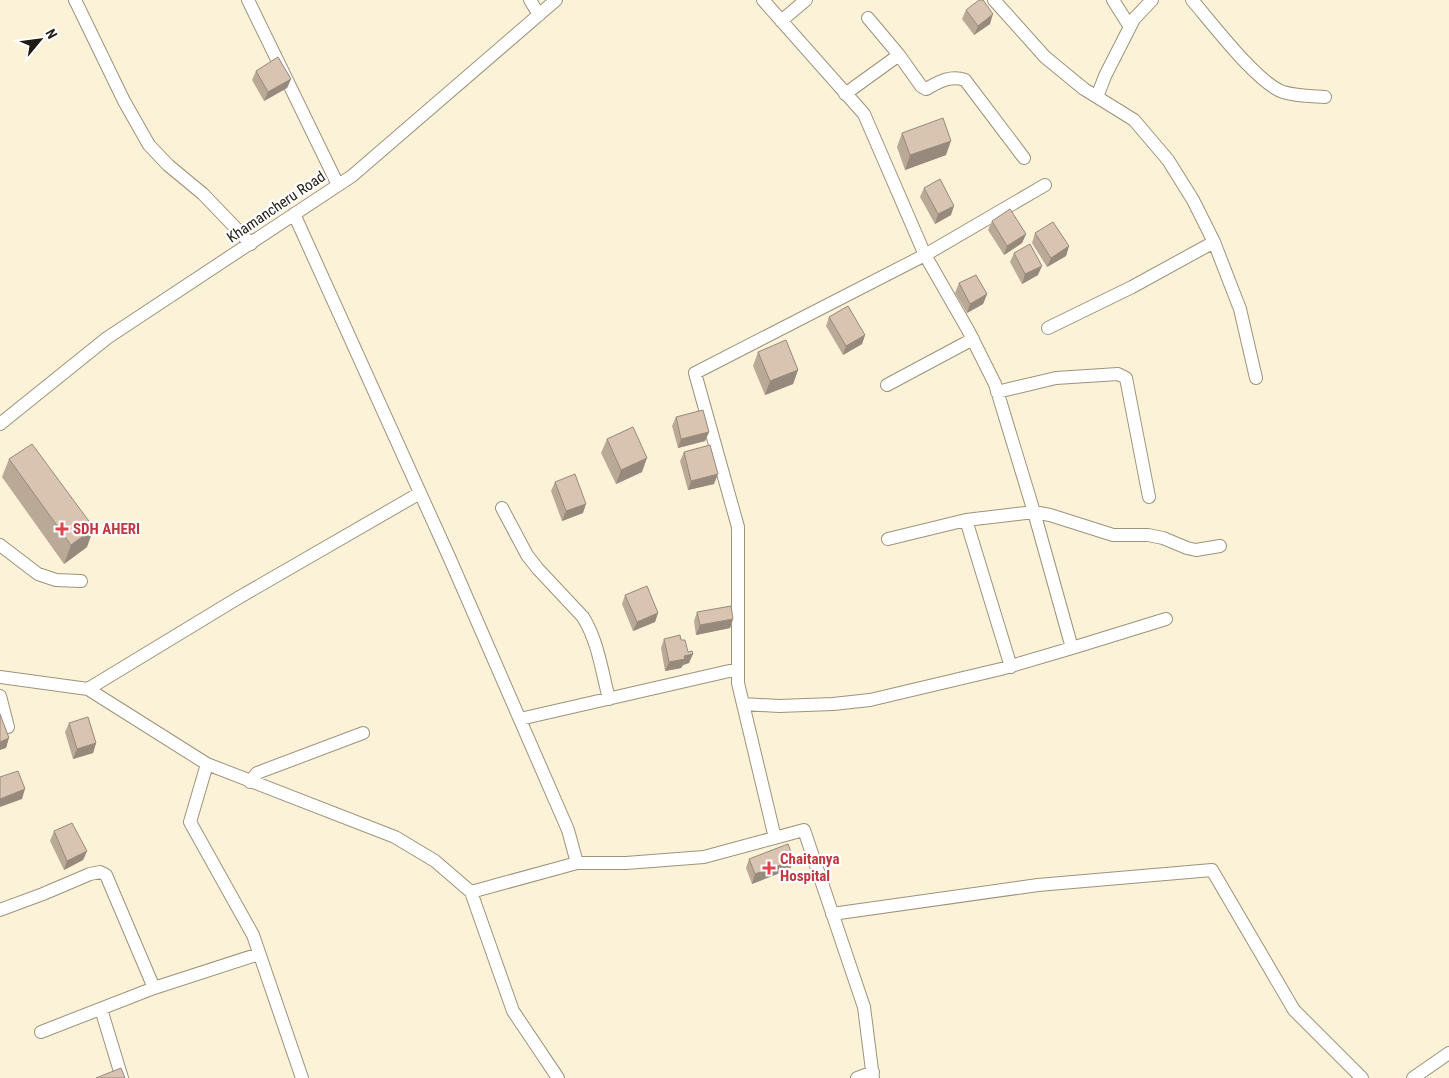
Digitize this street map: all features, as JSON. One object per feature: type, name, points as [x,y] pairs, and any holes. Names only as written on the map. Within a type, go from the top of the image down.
[{"type":"street","points":[[75,0],[124,101],[149,145],[168,165],[203,194],[251,244]]},
{"type":"street","points":[[248,0],[338,185]]},
{"type":"street","points":[[530,0],[539,15]]},
{"type":"street","name":"Khamancheru Road","points":[[0,424],[107,338],[352,176],[556,0]]},
{"type":"street","points":[[763,0],[864,114],[925,255],[973,339],[997,392],[1034,512],[1072,648]]},
{"type":"street","points":[[781,21],[806,0]]},
{"type":"street","points":[[994,0],[1045,57],[1097,97],[1134,120],[1168,160],[1193,200],[1214,242],[1240,308],[1256,378]]},
{"type":"street","points":[[1113,0],[1130,27]]},
{"type":"street","points":[[1097,97],[1105,76],[1134,19],[1152,0]]},
{"type":"street","points":[[1192,0],[1268,84],[1282,91],[1325,97]]},
{"type":"street","points":[[868,18],[899,55],[921,86],[926,89],[948,78],[958,77],[966,80],[1024,158]]},
{"type":"street","points":[[846,94],[899,55]]},
{"type":"street","points":[[775,838],[738,682],[738,527],[695,373],[925,255],[1045,184]]},
{"type":"street","points":[[294,214],[420,493],[568,830],[577,863]]},
{"type":"street","points":[[1048,328],[1132,287],[1214,242]]},
{"type":"street","points":[[887,385],[973,339]]},
{"type":"street","points":[[997,392],[1056,378],[1118,374],[1126,378],[1149,497]]},
{"type":"street","points":[[88,688],[238,598],[420,493]]},
{"type":"street","points":[[502,508],[538,569],[583,617],[587,624],[592,634],[609,699]]},
{"type":"street","points":[[888,539],[966,520],[1034,512],[1057,517],[1089,529],[1113,535],[1148,535],[1163,538],[1196,550],[1220,546]]},
{"type":"street","points":[[966,520],[1011,666]]},
{"type":"street","points":[[0,545],[38,574],[56,580],[81,581]]},
{"type":"street","points":[[743,704],[779,706],[833,704],[870,700],[1011,666],[1166,619]]},
{"type":"street","points":[[520,720],[738,669]]},
{"type":"street","points":[[8,728],[0,694],[0,677],[88,688],[207,764],[395,837],[435,861],[471,892],[513,1011],[558,1078]]},
{"type":"street","points":[[250,782],[257,773],[363,734]]},
{"type":"street","points":[[207,764],[190,822],[253,935],[302,1078]]},
{"type":"street","points":[[471,892],[577,863],[704,857],[804,830],[864,1007],[873,1075],[857,1078]]},
{"type":"street","points":[[832,914],[1038,885],[1212,870],[1294,1010],[1362,1078]]},
{"type":"street","points":[[0,910],[90,874],[100,872],[106,875],[154,988]]},
{"type":"street","points":[[41,1032],[154,988],[259,954]]},
{"type":"street","points":[[101,1009],[122,1078]]},
{"type":"street","points":[[1413,1078],[1449,1053]]},
{"type":"building","points":[[979,0],[983,0],[993,14],[978,26],[966,10]]},
{"type":"building","points":[[278,57],[291,79],[268,92],[256,71]]},
{"type":"building","points":[[943,118],[951,141],[910,155],[902,133]]},
{"type":"building","points":[[940,179],[954,206],[938,214],[924,188]]},
{"type":"building","points":[[1010,209],[1026,234],[1007,246],[992,221]]},
{"type":"building","points":[[1053,222],[1069,246],[1051,258],[1035,233]]},
{"type":"building","points":[[1030,244],[1042,266],[1025,274],[1014,253]]},
{"type":"building","points":[[976,275],[987,294],[970,304],[959,283]]},
{"type":"building","points":[[848,306],[865,335],[846,346],[829,317]]},
{"type":"building","points":[[786,340],[798,370],[770,381],[758,352]]},
{"type":"building","points":[[703,410],[709,432],[681,439],[676,417]]},
{"type":"building","points":[[633,427],[647,458],[621,470],[607,439]]},
{"type":"building","points":[[32,444],[94,528],[71,545],[9,459]]},
{"type":"building","points":[[710,445],[718,474],[691,481],[684,452]]},
{"type":"building","points":[[575,474],[586,504],[566,511],[555,482]]},
{"type":"building","points":[[647,586],[658,613],[637,622],[625,595]]},
{"type":"building","points":[[731,606],[733,619],[700,625],[697,612]]},
{"type":"building","points":[[680,635],[681,640],[685,640],[688,652],[692,651],[693,654],[684,656],[685,659],[669,662],[664,639]]},
{"type":"building","points":[[0,714],[9,738],[0,742]]},
{"type":"building","points":[[88,717],[96,743],[77,749],[69,723]]},
{"type":"building","points":[[18,771],[25,789],[0,799],[0,777]]},
{"type":"building","points":[[72,823],[87,851],[67,861],[54,831]]},
{"type":"building","points":[[788,844],[794,860],[755,874],[749,859]]},
{"type":"building","points":[[121,1068],[125,1078],[96,1078]]},
{"type":"place","name":"SDH AHERI","points":[[62,529]]},
{"type":"place","name":"Chaitanya Hospital","points":[[769,868]]}]
